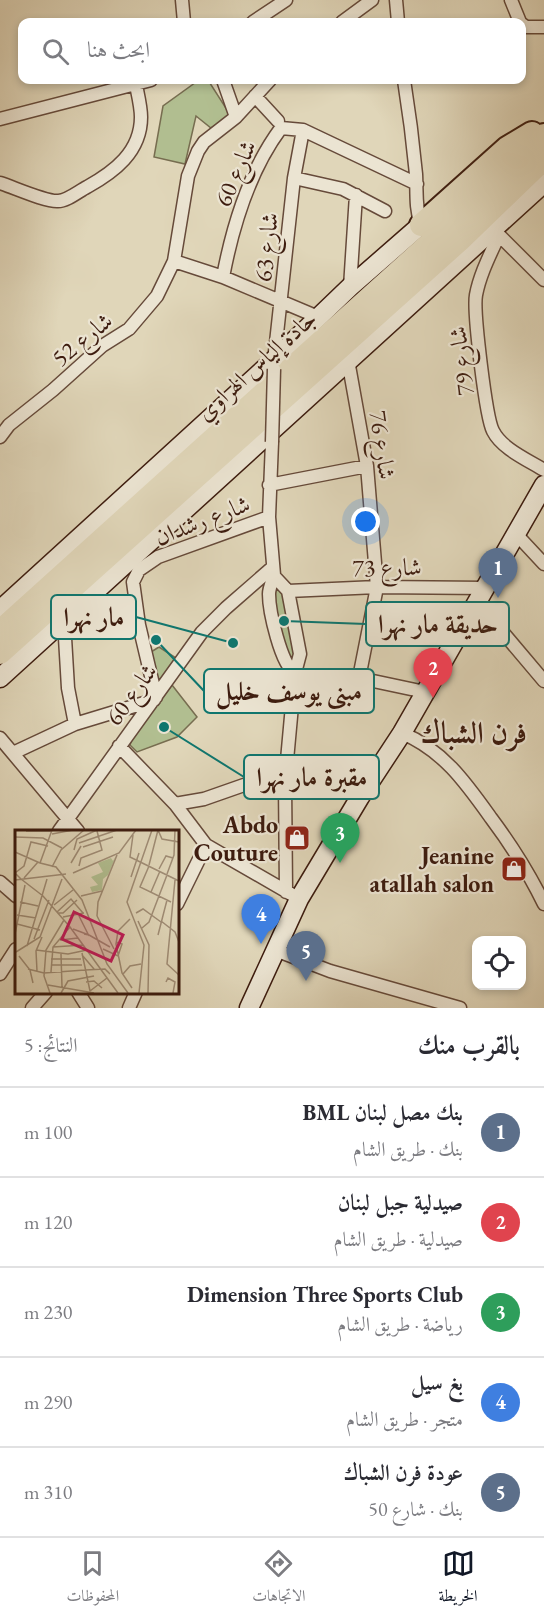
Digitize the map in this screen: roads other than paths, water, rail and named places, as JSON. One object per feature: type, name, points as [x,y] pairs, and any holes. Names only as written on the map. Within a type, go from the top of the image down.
[{"type":"highway","points":[[421,225],[507,148],[544,127]]},
{"type":"highway","name":"جادة إلياس الهراوي","points":[[0,631],[449,226],[544,135]]},
{"type":"highway","name":"جادة إلياس الهراوي","points":[[0,653],[460,240],[544,159]]},
{"type":"street","points":[[182,0],[184,18]]},
{"type":"street","points":[[260,18],[286,0]]},
{"type":"street","points":[[347,18],[372,0]]},
{"type":"street","points":[[396,0],[398,18]]},
{"type":"street","points":[[511,0],[519,18]]},
{"type":"street","points":[[526,27],[544,27]]},
{"type":"street","points":[[0,119],[139,84]]},
{"type":"street","points":[[224,84],[236,117]]},
{"type":"street","name":"شارع 52","points":[[0,437],[15,419],[53,390],[102,346],[129,329],[157,296],[174,261],[192,163],[204,142],[236,117],[266,84]]},
{"type":"street","points":[[404,84],[417,184],[416,210],[421,225]]},
{"type":"street","points":[[0,183],[49,200],[60,201],[122,164],[133,148],[138,135],[141,118],[136,85]]},
{"type":"street","points":[[255,96],[278,121]]},
{"type":"street","name":"شارع 60","points":[[223,277],[232,232],[269,144],[281,128],[303,130]]},
{"type":"street","points":[[303,130],[417,184]]},
{"type":"street","name":"شارع 63","points":[[295,676],[289,670],[278,643],[269,595],[274,571],[269,516],[269,484],[274,364],[294,178],[303,130]]},
{"type":"street","points":[[294,178],[343,189],[385,211]]},
{"type":"street","points":[[0,678],[348,360],[495,232],[544,183]]},
{"type":"street","points":[[350,287],[356,195]]},
{"type":"street","name":"جادة إلياس الهراوي","points":[[0,609],[274,364],[318,317],[421,225]]},
{"type":"street","points":[[495,232],[544,280]]},
{"type":"street","name":"شارع 79","points":[[495,232],[476,298],[478,337],[489,415],[493,431],[507,446],[544,470]]},
{"type":"street","points":[[174,261],[223,277],[318,317]]},
{"type":"street","name":"شارع 76","points":[[348,360],[367,466],[377,587],[359,678]]},
{"type":"street","points":[[269,484],[367,466]]},
{"type":"street","points":[[249,1008],[275,950],[293,896],[402,733],[517,535],[539,508],[544,484]]},
{"type":"street","name":"شارع رشدان","points":[[155,698],[139,625],[133,582],[135,575],[158,557],[269,516]]},
{"type":"street","points":[[517,535],[544,564]]},
{"type":"street","points":[[274,571],[288,591],[300,654],[295,676],[285,782],[293,896]]},
{"type":"street","name":"شارع 60","points":[[60,830],[202,632],[240,595],[274,571]]},
{"type":"street","name":"شارع 73","points":[[288,591],[377,587],[482,595]]},
{"type":"street","points":[[482,595],[544,681]]},
{"type":"street","points":[[64,621],[68,688],[75,724]]},
{"type":"street","points":[[295,676],[359,678],[425,692]]},
{"type":"street","points":[[13,753],[75,724],[155,698]]},
{"type":"street","points":[[402,733],[415,739],[461,776],[519,856],[544,904]]},
{"type":"street","points":[[0,738],[77,830]]},
{"type":"street","points":[[119,746],[175,804],[206,845],[293,896]]},
{"type":"street","points":[[175,804],[204,799],[244,785],[285,782]]},
{"type":"street","points":[[178,902],[206,845]]},
{"type":"street","points":[[0,882],[15,895]]},
{"type":"street","points":[[275,950],[330,971],[454,1007]]},
{"type":"street","points":[[0,974],[15,951]]},
{"type":"street","points":[[32,1008],[45,993]]},
{"type":"street","points":[[79,993],[88,1008]]},
{"type":"street","points":[[129,1008],[136,993]]},
{"type":"place","name":"بنك مصل لبنان BML","points":[[498,598]]},
{"type":"place","name":"حديقة مار نهرا","points":[[284,621]]},
{"type":"place","name":"مبنى يوسف خليل","points":[[156,640]]},
{"type":"place","name":"مار نهرا","points":[[233,643]]},
{"type":"place","name":"صيدلية جبل لبنان","points":[[433,698]]},
{"type":"place","name":"مقبرة مار نهرا","points":[[164,727]]},
{"type":"place","name":"Abdo Couture","points":[[297,838]]},
{"type":"place","name":"Dimension Three Sports Club","points":[[340,863]]},
{"type":"place","name":"Jeanine atallah salon","points":[[514,869]]},
{"type":"place","name":"بغ سيل","points":[[261,944]]},
{"type":"place","name":"عودة فرن الشباك","points":[[306,981]]},
{"type":"district","name":"فرن الشباك","points":[[474,732]]}]
